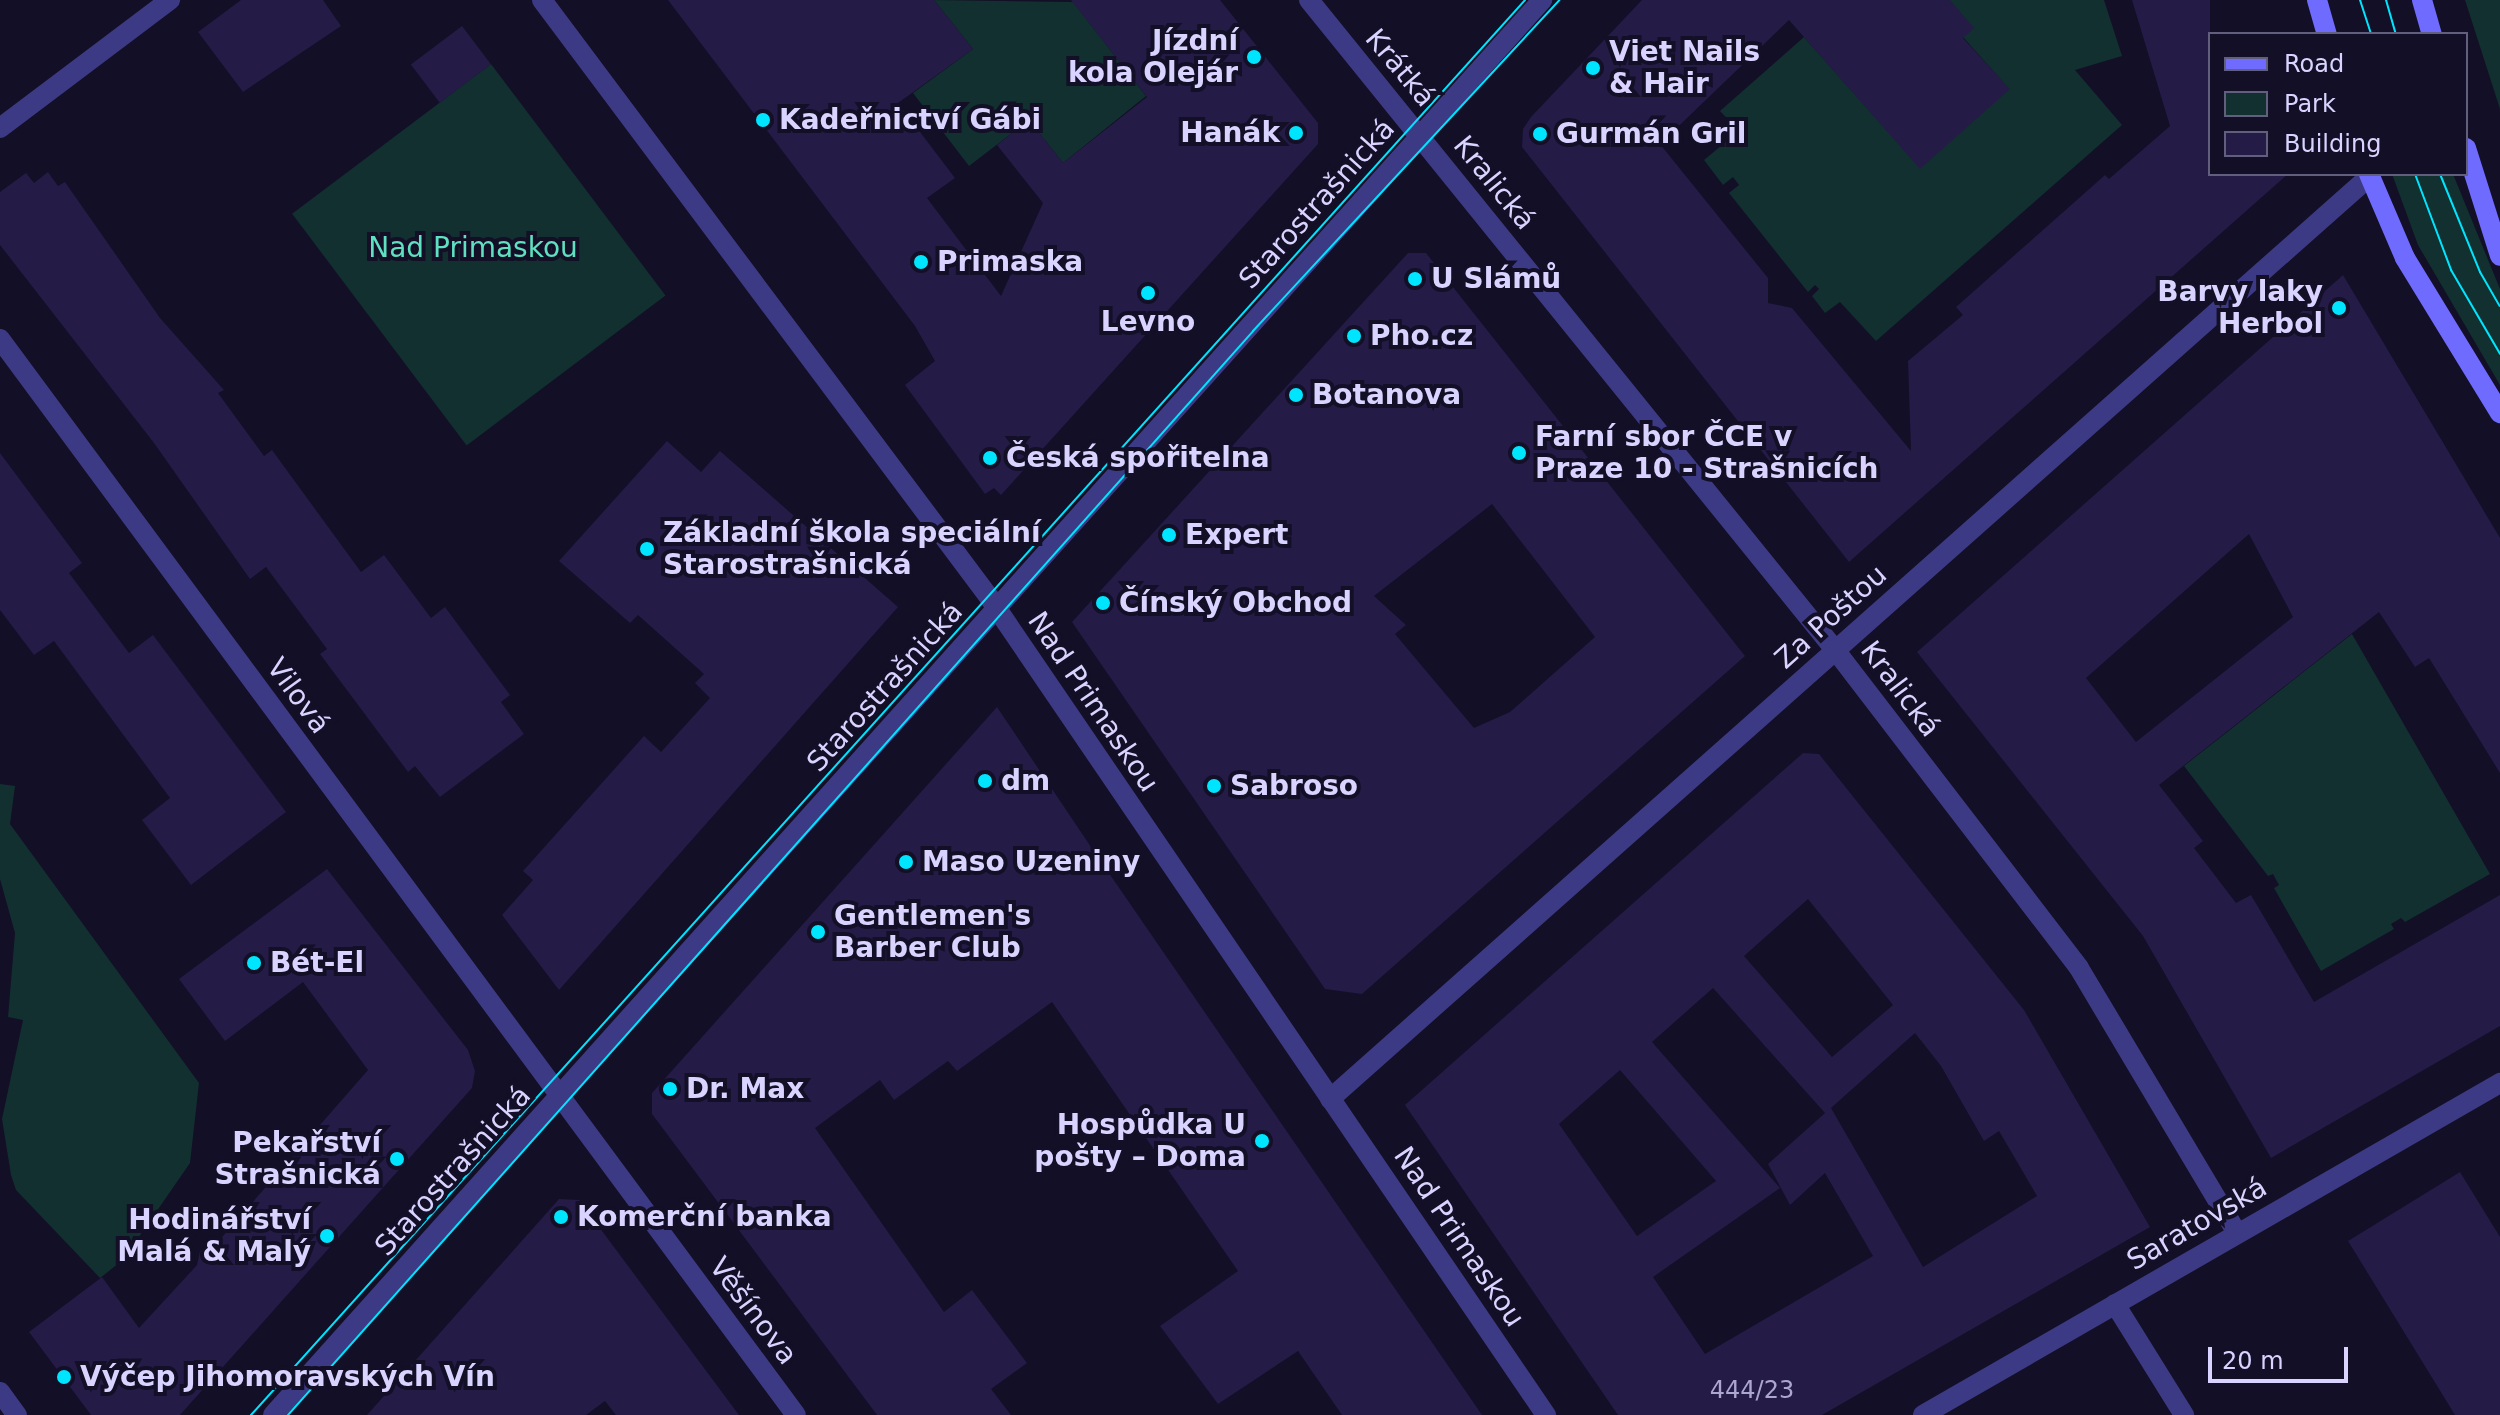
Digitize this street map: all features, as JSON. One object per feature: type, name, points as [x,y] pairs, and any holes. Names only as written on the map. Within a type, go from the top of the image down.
[{"type":"main road","points":[[2317,0],[2326,32]]},
{"type":"main road","points":[[2422,2],[2431,32]]},
{"type":"main road","points":[[2468,154],[2500,256]]},
{"type":"main road","points":[[2370,176],[2405,258],[2500,413]]},
{"type":"street","points":[[0,128],[170,0]]},
{"type":"street","name":"Nad Primaskou","points":[[542,0],[995,605],[1546,1415]]},
{"type":"street","name":"Krátká","points":[[1309,0],[1418,133]]},
{"type":"street","name":"Starostrašnická","points":[[273,1415],[554,1091],[1418,133],[1542,0]]},
{"type":"street","name":"Kralická","points":[[1418,133],[1836,651],[2079,968],[2237,1233]]},
{"type":"street","name":"Za Poštou","points":[[1330,1099],[2369,176]]},
{"type":"street","name":"Vilová","points":[[0,339],[554,1091]]},
{"type":"street","name":"Saratovská","points":[[1923,1415],[2500,1083]]},
{"type":"street","name":"Věšínova","points":[[554,1091],[796,1415]]},
{"type":"street","points":[[2115,1304],[2184,1415]]},
{"type":"street","points":[[0,1392],[17,1415]]},
{"type":"green space","points":[[934,0],[1073,2],[1146,96],[1063,163],[1029,120],[969,166],[913,93],[973,49]]},
{"type":"green space","points":[[1930,0],[2104,0],[2122,56],[2075,70],[2122,125],[1876,341],[1840,302],[1825,313],[1812,296],[1819,289],[1815,285],[1808,292],[1729,193],[1739,185],[1733,177],[1723,185],[1704,160],[1739,131],[1720,111],[1804,37],[1914,161],[2003,82]]},
{"type":"green space","points":[[2465,0],[2500,0],[2500,109]]},
{"type":"green space","name":"Nad Primaskou","points":[[491,64],[666,296],[467,445],[292,214]]},
{"type":"green space","points":[[2393,176],[2454,176],[2500,289],[2500,385],[2418,245]]},
{"type":"green space","points":[[2352,634],[2490,874],[2405,922],[2401,918],[2391,924],[2394,929],[2321,971],[2274,888],[2279,885],[2273,874],[2268,876],[2184,766]]},
{"type":"green space","points":[[0,784],[15,786],[10,824],[199,1083],[190,1163],[123,1260],[100,1278],[16,1190],[11,1175],[2,1119],[23,1020],[8,1017],[15,933],[0,879]]},
{"type":"building","points":[[241,0],[323,0],[341,26],[243,92],[198,32]]},
{"type":"building","points":[[668,0],[934,0],[973,49],[898,103],[955,178],[927,198],[1001,296],[1043,203],[997,145],[1029,120],[1063,163],[1147,97],[1071,0],[1220,0],[1318,123],[1318,144],[1001,495],[994,488],[985,494],[905,385],[935,361],[915,326]]},
{"type":"building","points":[[1642,0],[1950,0],[1974,28],[1963,38],[2010,89],[1920,169],[1789,20],[1660,144],[1768,278],[1768,303],[1792,308],[1911,451],[1908,361],[1963,315],[1956,307],[2105,175],[2109,179],[2170,126],[2132,0],[2210,0],[2208,176],[2286,176],[1849,562],[1522,147],[1523,129]]},
{"type":"building","points":[[462,26],[491,64],[440,103],[411,65]]},
{"type":"building","points":[[48,172],[58,186],[65,182],[160,318],[224,390],[218,393],[264,456],[272,450],[361,572],[384,555],[431,618],[445,607],[510,695],[501,702],[524,734],[440,797],[415,766],[408,772],[320,654],[327,649],[266,567],[250,579],[154,443],[0,245],[0,192],[26,173],[34,183]]},
{"type":"building","points":[[1408,253],[1426,253],[1745,656],[1362,994],[1325,989],[1072,622]],"holes":[[[1492,504],[1595,637],[1510,712],[1474,728],[1395,634],[1406,625],[1374,596]]]},
{"type":"building","points":[[2343,275],[2500,538],[2500,773],[2429,658],[2415,667],[2379,612],[2159,785],[2203,841],[2194,848],[2236,903],[2251,895],[2314,1002],[2500,895],[2500,1026],[2271,1158],[2143,936],[1917,652]],"holes":[[[2249,534],[2293,617],[2136,742],[2086,678]]]},
{"type":"building","points":[[667,441],[701,472],[720,451],[898,607],[559,990],[502,915],[533,880],[523,871],[644,736],[661,752],[710,698],[695,683],[704,674],[638,615],[630,623],[559,561]]},
{"type":"building","points":[[0,453],[82,563],[69,573],[129,653],[153,635],[286,812],[191,885],[142,820],[170,798],[54,641],[34,655],[0,610]]},
{"type":"building","points":[[997,707],[1482,1415],[1342,1415],[1298,1351],[1218,1404],[1160,1326],[1238,1271],[1052,1002],[957,1071],[948,1061],[894,1100],[880,1080],[815,1128],[944,1312],[972,1290],[1027,1363],[991,1389],[1011,1415],[877,1415],[652,1114],[652,1093]]},
{"type":"building","points":[[1803,753],[1819,754],[2024,1010],[2150,1227],[1822,1415],[1618,1415],[1405,1105]],"holes":[[[1808,899],[1893,1005],[1832,1057],[1744,956]],[[1713,988],[1825,1113],[1768,1164],[1790,1205],[1825,1173],[1873,1256],[1705,1354],[1653,1277],[1780,1188],[1652,1042]],[[1915,1033],[1941,1066],[1984,1141],[1999,1131],[2037,1196],[1923,1267],[1831,1108]],[[1620,1070],[1716,1181],[1637,1236],[1559,1124]]]},
{"type":"building","points":[[327,869],[468,1050],[475,1071],[472,1088],[180,1415],[91,1415],[29,1332],[102,1277],[139,1328],[197,1265],[200,1251],[217,1243],[368,1070],[303,982],[225,1041],[179,979]]},
{"type":"building","points":[[2460,1172],[2500,1237],[2500,1415],[2455,1415],[2348,1241]]},
{"type":"building","points":[[559,1199],[579,1200],[739,1415],[616,1415],[605,1401],[586,1415],[367,1415]]},
{"type":"tram line","points":[[251,1415],[1525,0]]},
{"type":"tram line","points":[[288,1415],[1253,331],[1559,0]]},
{"type":"tram line","points":[[2360,0],[2370,32]]},
{"type":"tram line","points":[[2386,0],[2395,32]]},
{"type":"tram line","points":[[2416,176],[2451,270],[2500,354]]},
{"type":"tram line","points":[[2441,176],[2480,272],[2500,306]]},
{"type":"place","name":"Jízdní kola Olejár","points":[[1254,57]]},
{"type":"place","name":"Viet Nails & Hair","points":[[1593,68]]},
{"type":"place","name":"Kadeřnictví Gábi","points":[[763,120]]},
{"type":"place","name":"Hanák","points":[[1296,133]]},
{"type":"place","name":"Gurmán Gril","points":[[1540,134]]},
{"type":"place","name":"Primaska","points":[[921,262]]},
{"type":"place","name":"U Slámů","points":[[1415,279]]},
{"type":"place","name":"Levno","points":[[1148,293]]},
{"type":"place","name":"Barvy laky Herbol","points":[[2339,308]]},
{"type":"place","name":"Pho.cz","points":[[1354,336]]},
{"type":"place","name":"Botanova","points":[[1296,395]]},
{"type":"place","name":"Farní sbor ČCE v Praze 10 - Strašnicích","points":[[1519,453]]},
{"type":"place","name":"Česká spořitelna","points":[[990,458]]},
{"type":"place","name":"Expert","points":[[1169,535]]},
{"type":"place","name":"Základní škola speciální Starostrašnická","points":[[647,549]]},
{"type":"place","name":"Čínský Obchod","points":[[1103,603]]},
{"type":"place","name":"dm","points":[[985,781]]},
{"type":"place","name":"Sabroso","points":[[1214,786]]},
{"type":"place","name":"Maso Uzeniny","points":[[906,862]]},
{"type":"place","name":"Gentlemen's Barber Club","points":[[818,932]]},
{"type":"place","name":"Bét-El","points":[[254,963]]},
{"type":"place","name":"Dr. Max","points":[[670,1089]]},
{"type":"place","name":"Hospůdka U pošty – Doma","points":[[1262,1141]]},
{"type":"place","name":"Pekařství Strašnická","points":[[397,1159]]},
{"type":"place","name":"Komerční banka","points":[[561,1217]]},
{"type":"place","name":"Hodinářství Malá & Malý","points":[[327,1236]]},
{"type":"place","name":"Výčep Jihomoravských Vín","points":[[64,1377]]}]
